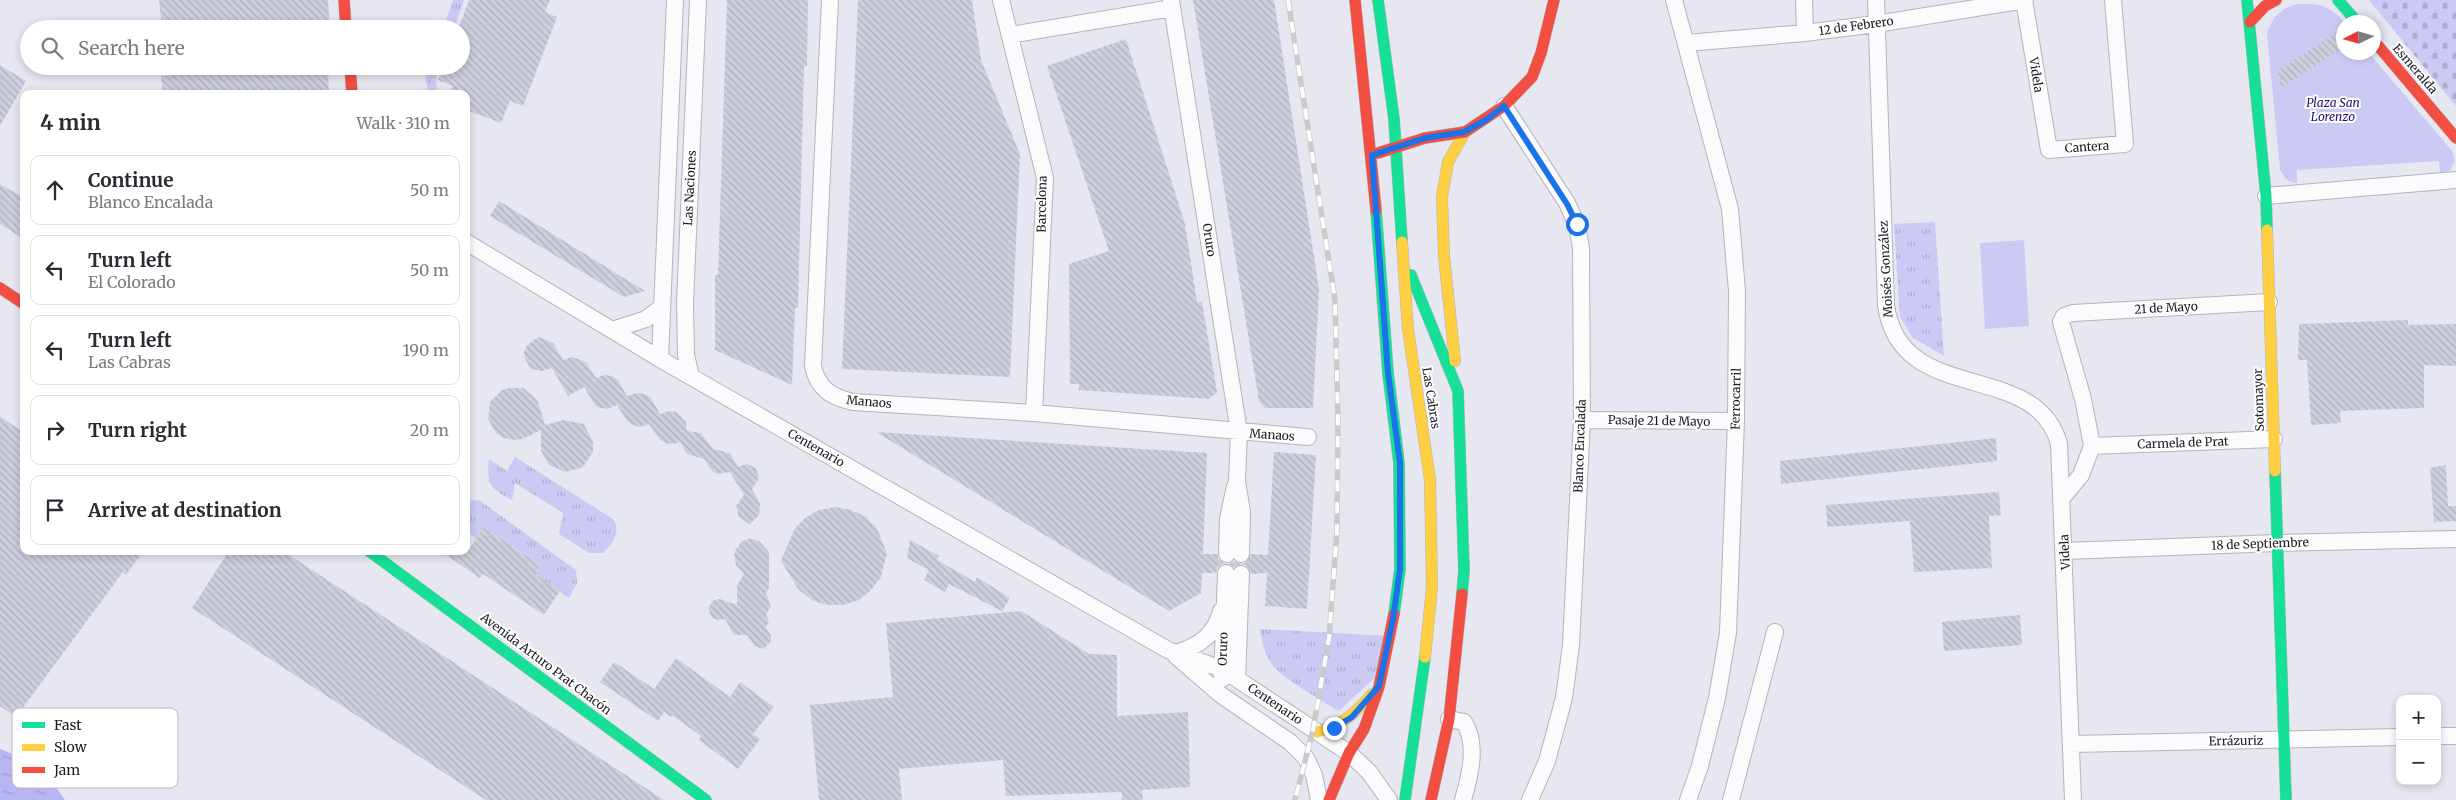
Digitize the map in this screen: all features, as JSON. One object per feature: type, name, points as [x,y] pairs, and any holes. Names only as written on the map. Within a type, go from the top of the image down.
[{"type":"main road","points":[[344,0],[345,20]]},
{"type":"main road","points":[[1329,800],[1349,753],[1364,729],[1379,686],[1393,619],[1400,569],[1400,463],[1388,373],[1372,155],[1355,0]]},
{"type":"main road","name":"Las Cabras","points":[[1378,0],[1396,146],[1408,330],[1430,480],[1432,535],[1432,587],[1427,642],[1405,800]]},
{"type":"main road","points":[[1372,155],[1425,138],[1464,132],[1486,120],[1504,106],[1532,77],[1542,53],[1554,0]]},
{"type":"main road","name":"Sotomayor","points":[[2247,0],[2266,196],[2286,800]]},
{"type":"main road","points":[[2250,22],[2265,6],[2276,0]]},
{"type":"main road","points":[[2338,0],[2351,15]]},
{"type":"main road","name":"Esmeralda","points":[[2381,49],[2456,138]]},
{"type":"main road","points":[[351,75],[352,90]]},
{"type":"main road","points":[[1431,800],[1449,719],[1464,571],[1458,391],[1444,256],[1442,197],[1448,162],[1464,132]]},
{"type":"main road","points":[[1404,256],[1458,391]]},
{"type":"main road","points":[[0,288],[20,301]]},
{"type":"main road","name":"Avenida Arturo Prat Chacón","points":[[375,555],[706,800]]},
{"type":"main road","points":[[396,555],[397,571]]},
{"type":"main road","points":[[1316,732],[1334,728],[1352,717],[1379,686]]},
{"type":"street","name":"Las Naciones","points":[[660,359],[675,0]]},
{"type":"street","name":"Las Naciones","points":[[691,376],[686,355],[685,302],[698,0]]},
{"type":"street","name":"Manaos","points":[[830,0],[813,366],[816,379],[822,389],[838,399],[853,402],[1034,413],[1308,437]]},
{"type":"street","name":"Barcelona","points":[[1001,0],[1045,178],[1034,413]]},
{"type":"street","name":"Ferrocarril","points":[[1674,0],[1730,209],[1737,290],[1736,421],[1728,633],[1717,698],[1700,766],[1688,800]]},
{"type":"street","points":[[1804,0],[1806,32]]},
{"type":"street","name":"Moisés González","points":[[1876,0],[1886,305],[1893,332],[1900,344],[1919,361],[2020,398],[2038,408],[2052,425],[2059,444],[2062,498]]},
{"type":"street","name":"12 de Febrero","points":[[1686,43],[1876,24],[2024,0]]},
{"type":"street","name":"Videla","points":[[2024,0],[2048,150]]},
{"type":"street","name":"Cantera","points":[[2048,150],[2125,144],[2113,0]]},
{"type":"street","points":[[1010,35],[1172,4]]},
{"type":"street","name":"Oruro","points":[[1172,4],[1239,432],[1237,481],[1242,512],[1234,554]]},
{"type":"street","name":"Blanco Encalada","points":[[1504,106],[1567,204],[1577,224],[1581,248],[1582,420],[1571,645],[1564,698],[1547,761],[1530,800]]},
{"type":"street","points":[[2266,196],[2456,180]]},
{"type":"street","name":"Centenario","points":[[470,244],[660,359],[1173,652],[1222,669],[1349,753],[1369,772],[1389,800]]},
{"type":"street","name":"21 de Mayo","points":[[2092,446],[2083,399],[2062,322],[2064,316],[2073,313],[2269,302]]},
{"type":"street","points":[[612,330],[646,319],[662,308]]},
{"type":"street","name":"Pasaje 21 de Mayo","points":[[1582,420],[1736,421]]},
{"type":"street","name":"Carmela de Prat","points":[[2092,446],[2274,439]]},
{"type":"street","points":[[2062,498],[2081,474],[2092,446]]},
{"type":"street","name":"Videla","points":[[2062,498],[2073,800]]},
{"type":"street","name":"18 de Septiembre","points":[[2065,551],[2456,539]]},
{"type":"street","name":"Oruro","points":[[1222,696],[1225,597],[1234,574],[1237,679]]},
{"type":"street","points":[[1173,652],[1196,646],[1205,640],[1218,625],[1225,597]]},
{"type":"street","points":[[1731,800],[1775,632]]},
{"type":"street","name":"Centenario","points":[[1173,652],[1222,696],[1290,742],[1306,758],[1314,775],[1319,800]]},
{"type":"street","points":[[1449,719],[1464,722],[1470,731],[1471,766],[1463,800]]},
{"type":"street","points":[[2441,736],[2456,736]]},
{"type":"street","name":"Errázuriz","points":[[2071,744],[2396,737]]},
{"type":"green space","points":[[453,0],[464,0],[457,20],[446,20]]},
{"type":"green space","points":[[2369,0],[2456,0],[2456,106]]},
{"type":"green space","name":"Plaza San Lorenzo","points":[[2297,4],[2312,4],[2328,8],[2336,15],[2336,60],[2375,60],[2452,151],[2455,160],[2450,171],[2440,174],[2439,161],[2297,170],[2297,183],[2285,178],[2280,169],[2267,34],[2274,18],[2286,8]]},
{"type":"green space","points":[[437,75],[437,90],[428,90],[426,76]]},
{"type":"green space","points":[[1935,222],[1944,356],[1913,338],[1900,317],[1894,224]]},
{"type":"green space","points":[[2024,240],[2029,326],[1985,329],[1980,243]]},
{"type":"green space","points":[[515,457],[613,519],[616,524],[615,537],[603,553],[589,553],[559,534],[563,513],[515,483],[512,500],[495,489],[488,475],[489,459],[507,471]]},
{"type":"green space","points":[[479,500],[576,570],[577,583],[569,598],[536,575],[541,566],[484,527],[476,539],[470,534],[470,501]]},
{"type":"green space","points":[[1260,629],[1392,636],[1383,670],[1339,711],[1303,689],[1276,669],[1265,651]]},
{"type":"water","points":[[0,749],[12,754],[12,788],[56,788],[65,800],[0,800]]},
{"type":"building","points":[[159,0],[328,0],[329,20],[161,20]]},
{"type":"building","points":[[469,0],[550,0],[545,12],[557,17],[523,106],[510,101],[501,123],[470,111],[470,90],[452,90],[453,86],[438,80],[440,75],[470,75],[470,20],[461,20]]},
{"type":"building","points":[[727,0],[808,0],[807,66],[804,66],[798,308],[795,308],[792,385],[715,350],[715,275],[718,275]]},
{"type":"building","points":[[858,0],[972,0],[981,60],[1020,154],[1010,377],[842,369]]},
{"type":"building","points":[[1193,0],[1274,0],[1319,289],[1313,408],[1265,408],[1259,401]]},
{"type":"building","points":[[2336,33],[2336,52],[2281,88],[2278,70]]},
{"type":"building","points":[[1126,39],[1185,224],[1197,302],[1202,302],[1217,392],[1209,399],[1079,390],[1079,384],[1070,384],[1069,264],[1109,251],[1047,66]]},
{"type":"building","points":[[0,65],[26,81],[0,126]]},
{"type":"building","points":[[328,75],[329,90],[163,90],[161,76]]},
{"type":"building","points":[[0,184],[20,196],[20,236],[0,224]]},
{"type":"building","points":[[499,201],[645,291],[624,297],[490,216]]},
{"type":"building","points":[[2408,320],[2408,325],[2456,324],[2456,366],[2424,365],[2424,408],[2340,411],[2341,423],[2311,425],[2307,360],[2298,360],[2299,324]]},
{"type":"building","points":[[539,337],[553,343],[563,360],[572,357],[586,362],[596,378],[604,375],[612,376],[618,380],[627,396],[637,393],[645,394],[651,398],[660,414],[669,411],[676,412],[686,422],[687,431],[701,433],[713,449],[730,453],[738,467],[746,464],[756,468],[759,478],[752,489],[760,504],[759,515],[750,524],[739,517],[736,506],[744,495],[730,472],[717,474],[712,471],[704,459],[687,454],[680,442],[665,443],[659,439],[649,424],[640,427],[633,425],[627,421],[617,405],[607,409],[596,407],[584,387],[568,396],[552,368],[542,371],[531,369],[525,359],[524,352],[527,345]]},
{"type":"building","points":[[523,388],[533,396],[538,402],[545,425],[563,420],[584,424],[593,442],[593,452],[583,467],[566,472],[549,465],[541,451],[541,430],[522,439],[513,440],[504,438],[496,433],[488,419],[490,402],[502,390]]},
{"type":"building","points":[[0,416],[20,430],[20,555],[140,555],[126,575],[123,572],[23,708],[12,708],[12,714],[0,706]]},
{"type":"building","points":[[876,432],[1207,453],[1203,554],[1217,554],[1218,559],[1224,563],[1218,567],[1216,573],[1202,573],[1201,593],[1169,611]]},
{"type":"building","points":[[1996,438],[1997,461],[1781,484],[1780,461]]},
{"type":"building","points":[[1274,452],[1316,455],[1307,609],[1265,606],[1267,573],[1251,574],[1246,565],[1241,564],[1234,567],[1229,564],[1234,561],[1240,564],[1245,563],[1251,554],[1268,555]]},
{"type":"building","points":[[2446,465],[2448,506],[2456,506],[2456,521],[2434,522],[2430,468]]},
{"type":"building","points":[[1999,492],[2001,515],[1989,516],[1992,568],[1914,572],[1910,521],[1827,527],[1826,505]]},
{"type":"building","points":[[835,507],[851,510],[866,517],[877,529],[887,553],[881,577],[871,590],[859,600],[843,605],[827,605],[812,600],[799,590],[781,561],[794,530],[805,518],[819,510]]},
{"type":"building","points":[[484,527],[541,566],[536,575],[560,591],[544,615],[483,574],[480,578],[446,555],[470,555],[470,548]]},
{"type":"building","points":[[750,538],[760,542],[769,552],[769,588],[766,593],[771,607],[766,614],[769,622],[766,627],[771,636],[771,641],[764,649],[754,646],[747,635],[734,635],[725,619],[718,620],[712,618],[708,608],[714,600],[720,599],[737,605],[737,585],[744,574],[736,565],[734,553],[741,542]]},
{"type":"building","points":[[910,540],[939,556],[937,560],[975,582],[977,577],[1010,598],[1002,611],[949,584],[945,592],[924,580],[929,570],[907,558]]},
{"type":"building","points":[[226,555],[289,555],[664,800],[486,800],[192,608]]},
{"type":"building","points":[[1021,611],[1089,654],[1117,655],[1117,716],[1188,712],[1190,787],[1142,790],[1143,800],[1122,800],[1122,792],[1006,796],[1003,760],[899,769],[902,800],[819,800],[810,705],[893,697],[886,623]]},
{"type":"building","points":[[2020,615],[2022,645],[1944,651],[1942,622]]},
{"type":"building","points":[[676,658],[730,697],[740,682],[774,707],[753,734],[760,739],[738,769],[699,740],[701,736],[672,715],[671,717],[664,712],[658,721],[600,682],[614,662],[654,689]]},
{"type":"railway","points":[[1288,0],[1335,300],[1338,420],[1337,531],[1329,638],[1313,730],[1295,800]]},
{"type":"traffic: fast","points":[[1378,0],[1394,119],[1402,242]]},
{"type":"traffic: fast","points":[[2247,0],[2266,196],[2267,230]]},
{"type":"traffic: fast","points":[[2338,0],[2351,15]]},
{"type":"traffic: fast","points":[[1376,210],[1388,373],[1399,463],[1400,569],[1394,614]]},
{"type":"traffic: fast","points":[[1411,275],[1458,391],[1464,571],[1462,594]]},
{"type":"traffic: fast","points":[[2275,471],[2286,800]]},
{"type":"traffic: fast","points":[[374,555],[706,800]]},
{"type":"traffic: fast","points":[[1405,800],[1425,657]]},
{"type":"traffic: slow","points":[[1455,361],[1444,256],[1442,197],[1448,162],[1465,132]]},
{"type":"traffic: slow","points":[[2267,230],[2275,471]]},
{"type":"traffic: slow","points":[[1402,242],[1408,329],[1430,480],[1432,587],[1425,657]]},
{"type":"traffic: slow","points":[[1317,732],[1348,718],[1372,694]]},
{"type":"traffic: jam","points":[[344,0],[345,20]]},
{"type":"traffic: jam","points":[[1355,0],[1376,210]]},
{"type":"traffic: jam","points":[[1378,153],[1425,138],[1465,132],[1504,106],[1532,77],[1541,53],[1554,0]]},
{"type":"traffic: jam","points":[[2250,22],[2265,6],[2276,0]]},
{"type":"traffic: jam","points":[[2381,49],[2456,138]]},
{"type":"traffic: jam","points":[[351,75],[352,90]]},
{"type":"traffic: jam","points":[[0,288],[20,301]]},
{"type":"traffic: jam","points":[[1431,800],[1449,719],[1462,594]]},
{"type":"traffic: jam","points":[[1329,800],[1349,753],[1364,729],[1379,687],[1394,614]]},
{"type":"route","points":[[1334,728],[1352,717],[1379,686],[1393,619],[1400,569],[1400,463],[1388,373],[1372,155],[1425,138],[1464,132],[1486,120],[1504,106],[1567,204],[1577,224]]}]
